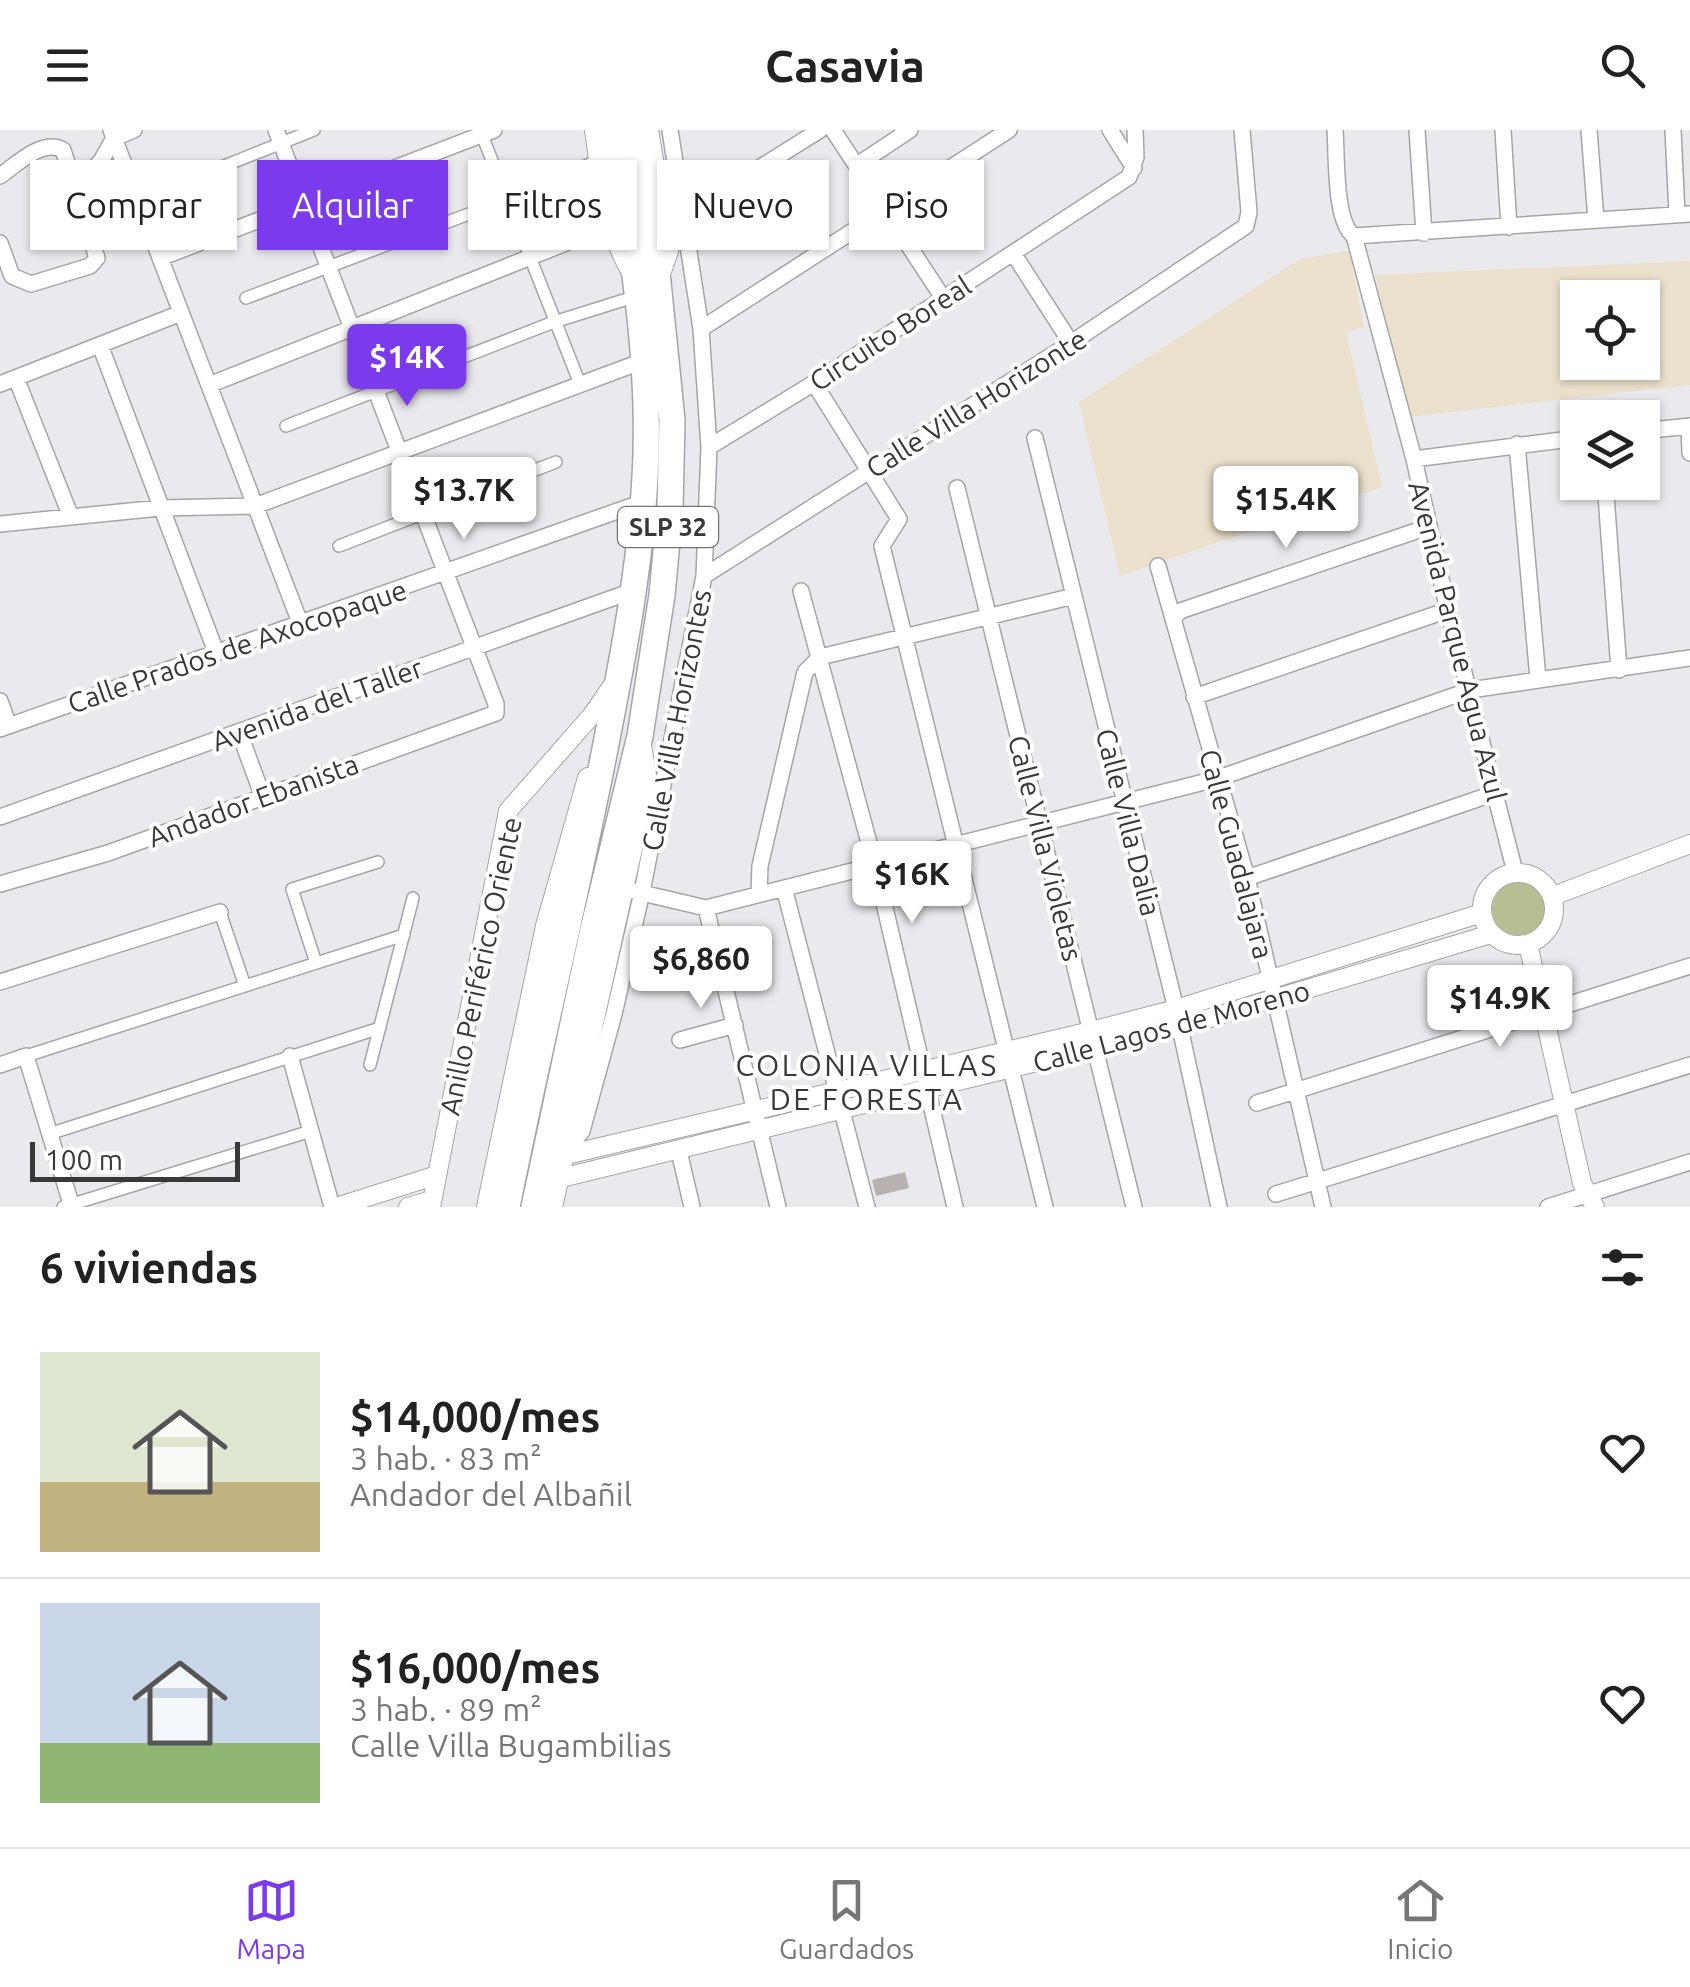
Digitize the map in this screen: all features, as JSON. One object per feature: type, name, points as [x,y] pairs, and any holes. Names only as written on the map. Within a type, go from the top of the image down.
[{"type":"highway","name":"Anillo Periférico Oriente","points":[[613,130],[643,256]]},
{"type":"highway","name":"Anillo Periférico Oriente","points":[[507,1207],[621,673],[635,590],[646,442],[645,287],[634,130]]},
{"type":"highway","name":"Anillo Periférico Oriente","points":[[534,1207],[652,674],[670,508],[672,420],[645,287]]},
{"type":"highway","points":[[572,1030],[580,1069]]},
{"type":"main road","name":"Anillo Periférico Oriente","points":[[595,130],[599,160]]},
{"type":"main road","name":"Anillo Periférico Oriente","points":[[619,250],[645,287],[668,250],[648,130]]},
{"type":"main road","name":"Anillo Periférico Oriente","points":[[487,1207],[546,926],[596,750],[611,721]]},
{"type":"main road","name":"Anillo Periférico Oriente","points":[[552,1207],[580,1069],[633,891],[646,781],[640,736]]},
{"type":"street","points":[[112,134],[134,130]]},
{"type":"street","points":[[229,160],[279,136],[314,130]]},
{"type":"street","name":"Calle Villa Horizontes","points":[[670,130],[675,160]]},
{"type":"street","points":[[772,160],[820,130]]},
{"type":"street","points":[[833,130],[853,160]]},
{"type":"street","points":[[866,160],[910,130]]},
{"type":"street","points":[[962,160],[1009,130]]},
{"type":"street","points":[[1110,130],[1134,168]]},
{"type":"street","points":[[1134,168],[1135,130]]},
{"type":"street","name":"Calle Villa Horizonte","points":[[704,576],[1071,343],[1246,226],[1249,212],[1242,130]]},
{"type":"street","name":"Avenida Parque Agua Azul","points":[[1336,130],[1342,219],[1354,236],[1414,459],[1515,872]]},
{"type":"street","points":[[1417,130],[1424,233]]},
{"type":"street","points":[[1503,130],[1509,227]]},
{"type":"street","points":[[1589,130],[1596,220]]},
{"type":"street","points":[[1354,236],[1684,214],[1672,130]]},
{"type":"street","points":[[414,160],[485,132],[494,160]]},
{"type":"street","points":[[101,160],[112,134]]},
{"type":"street","points":[[112,134],[301,626]]},
{"type":"street","points":[[279,136],[288,160]]},
{"type":"street","points":[[0,176],[46,146],[63,150],[66,160]]},
{"type":"street","name":"Circuito Boreal","points":[[709,447],[1013,254],[1128,177],[1134,168]]},
{"type":"street","points":[[246,298],[468,214]]},
{"type":"street","points":[[160,258],[257,221]]},
{"type":"street","points":[[701,330],[849,232]]},
{"type":"street","points":[[0,244],[12,276],[31,284],[90,266],[97,258],[96,250]]},
{"type":"street","points":[[322,250],[474,648]]},
{"type":"street","points":[[527,250],[580,384]]},
{"type":"street","points":[[209,385],[550,250]]},
{"type":"street","name":"Calle Villa Horizontes","points":[[562,1156],[582,1131],[614,1014],[633,891],[704,576],[709,447],[701,330],[689,250]]},
{"type":"street","points":[[913,250],[944,298]]},
{"type":"street","points":[[1013,254],[1071,343]]},
{"type":"street","points":[[286,426],[645,287]]},
{"type":"street","points":[[0,384],[181,313]]},
{"type":"street","points":[[100,345],[216,652]]},
{"type":"street","points":[[0,524],[160,508],[255,506],[644,361]]},
{"type":"street","points":[[16,378],[70,517]]},
{"type":"street","points":[[814,382],[899,518],[882,546],[1045,1207]]},
{"type":"street","points":[[1660,429],[1689,426],[1690,453]]},
{"type":"street","name":"Calle Villa Dalia","points":[[1035,438],[1178,1018],[1219,1207]]},
{"type":"street","points":[[1414,459],[1560,440]]},
{"type":"street","points":[[1517,444],[1538,679]]},
{"type":"street","points":[[338,546],[556,462]]},
{"type":"street","name":"Calle Villa Violetas","points":[[957,488],[1134,1207]]},
{"type":"street","points":[[1606,500],[1619,670]]},
{"type":"street","name":"Calle Prados de Axocopaque","points":[[4,728],[643,502]]},
{"type":"street","points":[[1174,618],[1180,611],[1428,526]]},
{"type":"street","name":"Calle Guadalajara","points":[[1158,566],[1247,878],[1323,1207]]},
{"type":"street","name":"Avenida del Taller","points":[[0,818],[635,590]]},
{"type":"street","points":[[801,591],[875,865],[956,1207]]},
{"type":"street","points":[[759,894],[760,866],[805,672],[820,657],[1074,596]]},
{"type":"street","points":[[1194,698],[1448,610]]},
{"type":"street","name":"Andador Ebanista","points":[[0,884],[108,852],[496,713],[474,648]]},
{"type":"street","points":[[633,891],[706,908],[1216,779],[1470,690],[1690,658]]},
{"type":"street","name":"Anillo Periférico Oriente","points":[[432,1203],[508,810],[592,715],[621,673]]},
{"type":"street","points":[[0,701],[4,728]]},
{"type":"street","points":[[240,732],[263,797]]},
{"type":"street","points":[[1247,878],[1495,793]]},
{"type":"street","points":[[1553,896],[1690,844]]},
{"type":"street","points":[[316,963],[292,890],[378,862]]},
{"type":"street","points":[[1515,872],[1538,878],[1553,896],[1553,920],[1538,939],[1528,944],[1508,944],[1491,934],[1482,913],[1486,891],[1494,882],[1515,872]]},
{"type":"street","points":[[784,888],[867,1207]]},
{"type":"street","points":[[370,1065],[413,898]]},
{"type":"street","points":[[706,908],[778,1207]]},
{"type":"street","points":[[0,982],[220,912],[245,986]]},
{"type":"street","name":"Calle Lagos de Moreno","points":[[1178,1018],[1270,980],[1482,913]]},
{"type":"street","points":[[0,1065],[404,934]]},
{"type":"street","name":"Calle Lagos de Moreno","points":[[557,1179],[1012,1069],[1093,1040],[1178,1018],[1277,1000],[1491,934]]},
{"type":"street","points":[[1528,944],[1586,1197]]},
{"type":"street","points":[[1257,1103],[1690,966]]},
{"type":"street","points":[[680,1040],[735,1025]]},
{"type":"street","points":[[50,1134],[380,1028]]},
{"type":"street","name":"Calle Lagos de Moreno","points":[[562,1156],[1007,1050],[1093,1040]]},
{"type":"street","points":[[26,1056],[68,1206],[311,1130]]},
{"type":"street","points":[[290,1056],[334,1207],[437,1176]]},
{"type":"street","points":[[1276,1194],[1690,1066]]},
{"type":"street","points":[[679,1151],[692,1207]]},
{"type":"street","points":[[1548,1207],[1690,1162]]},
{"type":"street","points":[[408,1207],[432,1203]]},
{"type":"shaded area","points":[[1349,251],[1364,327],[1346,332],[1382,487],[1120,576],[1079,402],[1300,259]]},
{"type":"shaded area","points":[[1690,261],[1690,385],[1408,417],[1375,275]]},
{"type":"green space","points":[[1519,882],[1538,890],[1546,909],[1538,928],[1519,936],[1500,928],[1492,909],[1500,890]]},
{"type":"building","points":[[905,1172],[909,1188],[876,1196],[872,1180]]},
{"type":"district","name":"COLONIA VILLAS DE FORESTA","points":[[867,1082]]}]
